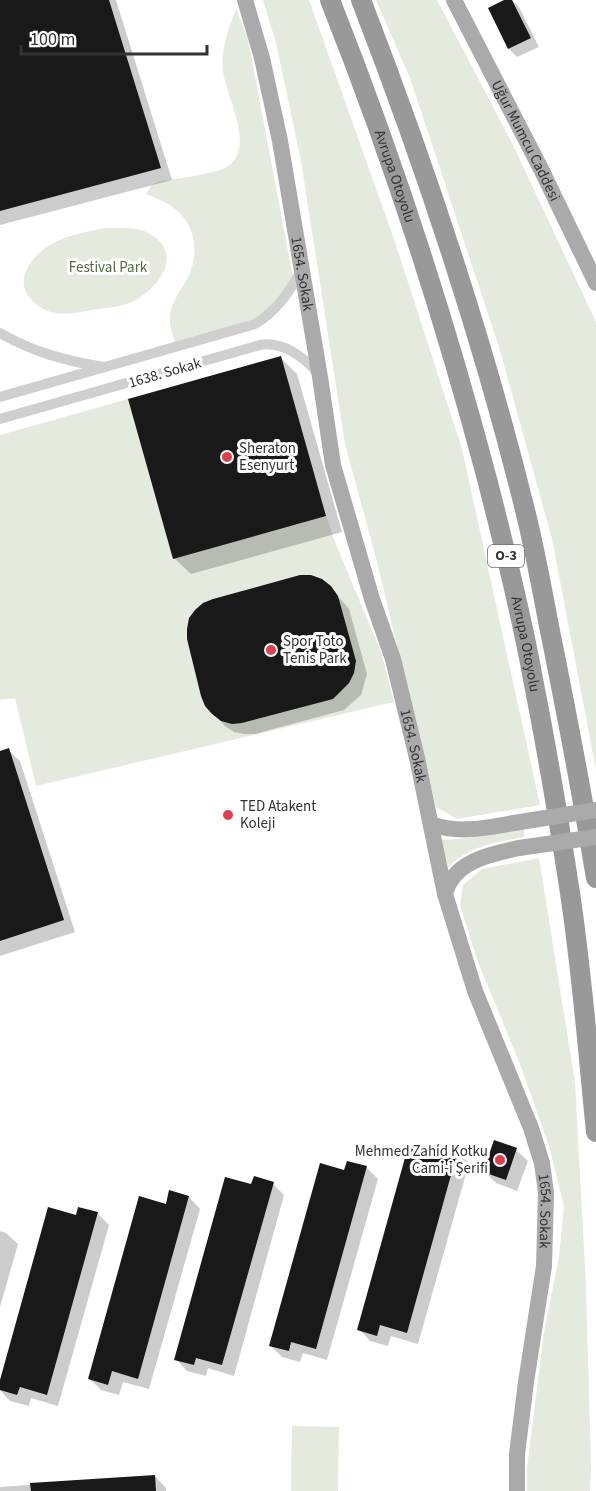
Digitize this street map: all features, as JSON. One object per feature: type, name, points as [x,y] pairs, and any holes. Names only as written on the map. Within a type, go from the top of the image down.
[{"type":"highway","name":"Avrupa Otoyolu","points":[[330,0],[390,158],[439,310],[504,546],[533,676],[570,895],[588,1041],[596,1132]]},
{"type":"highway","name":"Avrupa Otoyolu","points":[[361,0],[398,97],[446,238],[483,356],[513,464],[526,515],[567,713],[596,878]]},
{"type":"main road","name":"1654. Sokak","points":[[245,0],[272,102],[302,268],[333,465],[372,599],[393,659],[445,894],[475,991],[531,1128],[543,1173],[546,1193],[544,1266],[517,1454],[517,1491]]},
{"type":"main road","name":"Uğur Mumcu Caddesi","points":[[454,0],[546,178],[596,283]]},
{"type":"main road","points":[[431,824],[446,829],[462,830],[596,810]]},
{"type":"main road","points":[[445,894],[451,880],[468,864],[497,853],[596,837]]},
{"type":"street","name":"1638. Sokak","points":[[0,397],[255,324],[282,301],[302,268]]},
{"type":"street","points":[[0,333],[44,354],[107,367]]},
{"type":"street","name":"1638. Sokak","points":[[0,419],[266,344],[283,347],[314,369],[320,377]]},
{"type":"green space","points":[[263,0],[309,0],[395,242],[462,449],[540,805],[457,819],[436,807],[377,562],[345,444],[301,161],[276,43]]},
{"type":"green space","points":[[376,0],[437,0],[513,145],[596,322],[596,770],[552,539],[499,347],[410,78]]},
{"type":"green space","points":[[236,9],[248,39],[294,283],[268,315],[176,347],[170,315],[175,300],[192,268],[194,240],[182,215],[168,204],[146,194],[152,185],[158,182],[219,170],[235,160],[240,137],[222,63],[226,39]]},
{"type":"green space","name":"Festival Park","points":[[107,228],[131,228],[144,231],[156,238],[164,247],[166,266],[155,285],[136,300],[114,307],[65,314],[50,312],[35,304],[24,288],[25,274],[32,260],[40,252],[60,240],[84,232]]},
{"type":"green space","points":[[128,399],[173,558],[326,516],[381,652],[394,702],[36,786],[15,698],[0,700],[0,435]]},
{"type":"green space","points":[[524,829],[524,837],[474,849],[448,867],[442,840]]},
{"type":"green space","points":[[539,858],[575,1082],[586,1286],[590,1491],[527,1491],[527,1468],[544,1332],[559,1257],[564,1206],[549,1146],[520,1064],[478,962],[460,906],[463,885],[482,869]]},
{"type":"green space","points":[[292,1426],[339,1427],[338,1491],[291,1491]]},
{"type":"building","points":[[0,0],[109,0],[161,168],[0,211]]},
{"type":"building","points":[[504,0],[512,0],[531,38],[508,49],[488,8]]},
{"type":"building","name":"Sheraton Esenyurt","points":[[281,356],[326,516],[173,559],[128,399]]},
{"type":"building","name":"Spor Toto Tenis Park","points":[[300,575],[311,575],[322,579],[338,596],[356,661],[349,683],[333,699],[242,723],[232,724],[221,721],[205,706],[201,696],[187,639],[189,618],[203,603],[213,599]]},
{"type":"building","points":[[9,748],[64,920],[0,941],[0,751]]},
{"type":"building","name":"Mehmed Zahid Kotku Cami-i Şerifi","points":[[494,1140],[517,1148],[506,1180],[483,1172]]},
{"type":"building","points":[[438,1144],[458,1150],[407,1333],[380,1325],[377,1336],[357,1330],[408,1147],[435,1155]]},
{"type":"building","points":[[347,1161],[367,1166],[316,1349],[291,1342],[289,1351],[269,1346],[320,1163],[344,1170]]},
{"type":"building","points":[[254,1176],[274,1182],[222,1365],[196,1358],[194,1365],[174,1360],[225,1177],[251,1184]]},
{"type":"building","points":[[169,1190],[189,1196],[138,1379],[112,1371],[108,1385],[88,1379],[139,1196],[166,1204]]},
{"type":"building","points":[[48,1207],[76,1215],[78,1207],[98,1212],[47,1395],[20,1387],[17,1395],[0,1390],[0,1380]]},
{"type":"building","points":[[155,1475],[156,1491],[31,1491],[30,1483]]},
{"type":"place","name":"Sheraton Esenyurt","points":[[227,457]]},
{"type":"place","name":"Spor Toto Tenis Park","points":[[271,650]]},
{"type":"place","name":"TED Atakent Koleji","points":[[228,815]]},
{"type":"place","name":"Mehmed Zahid Kotku Cami-i Şerifi","points":[[500,1160]]}]
